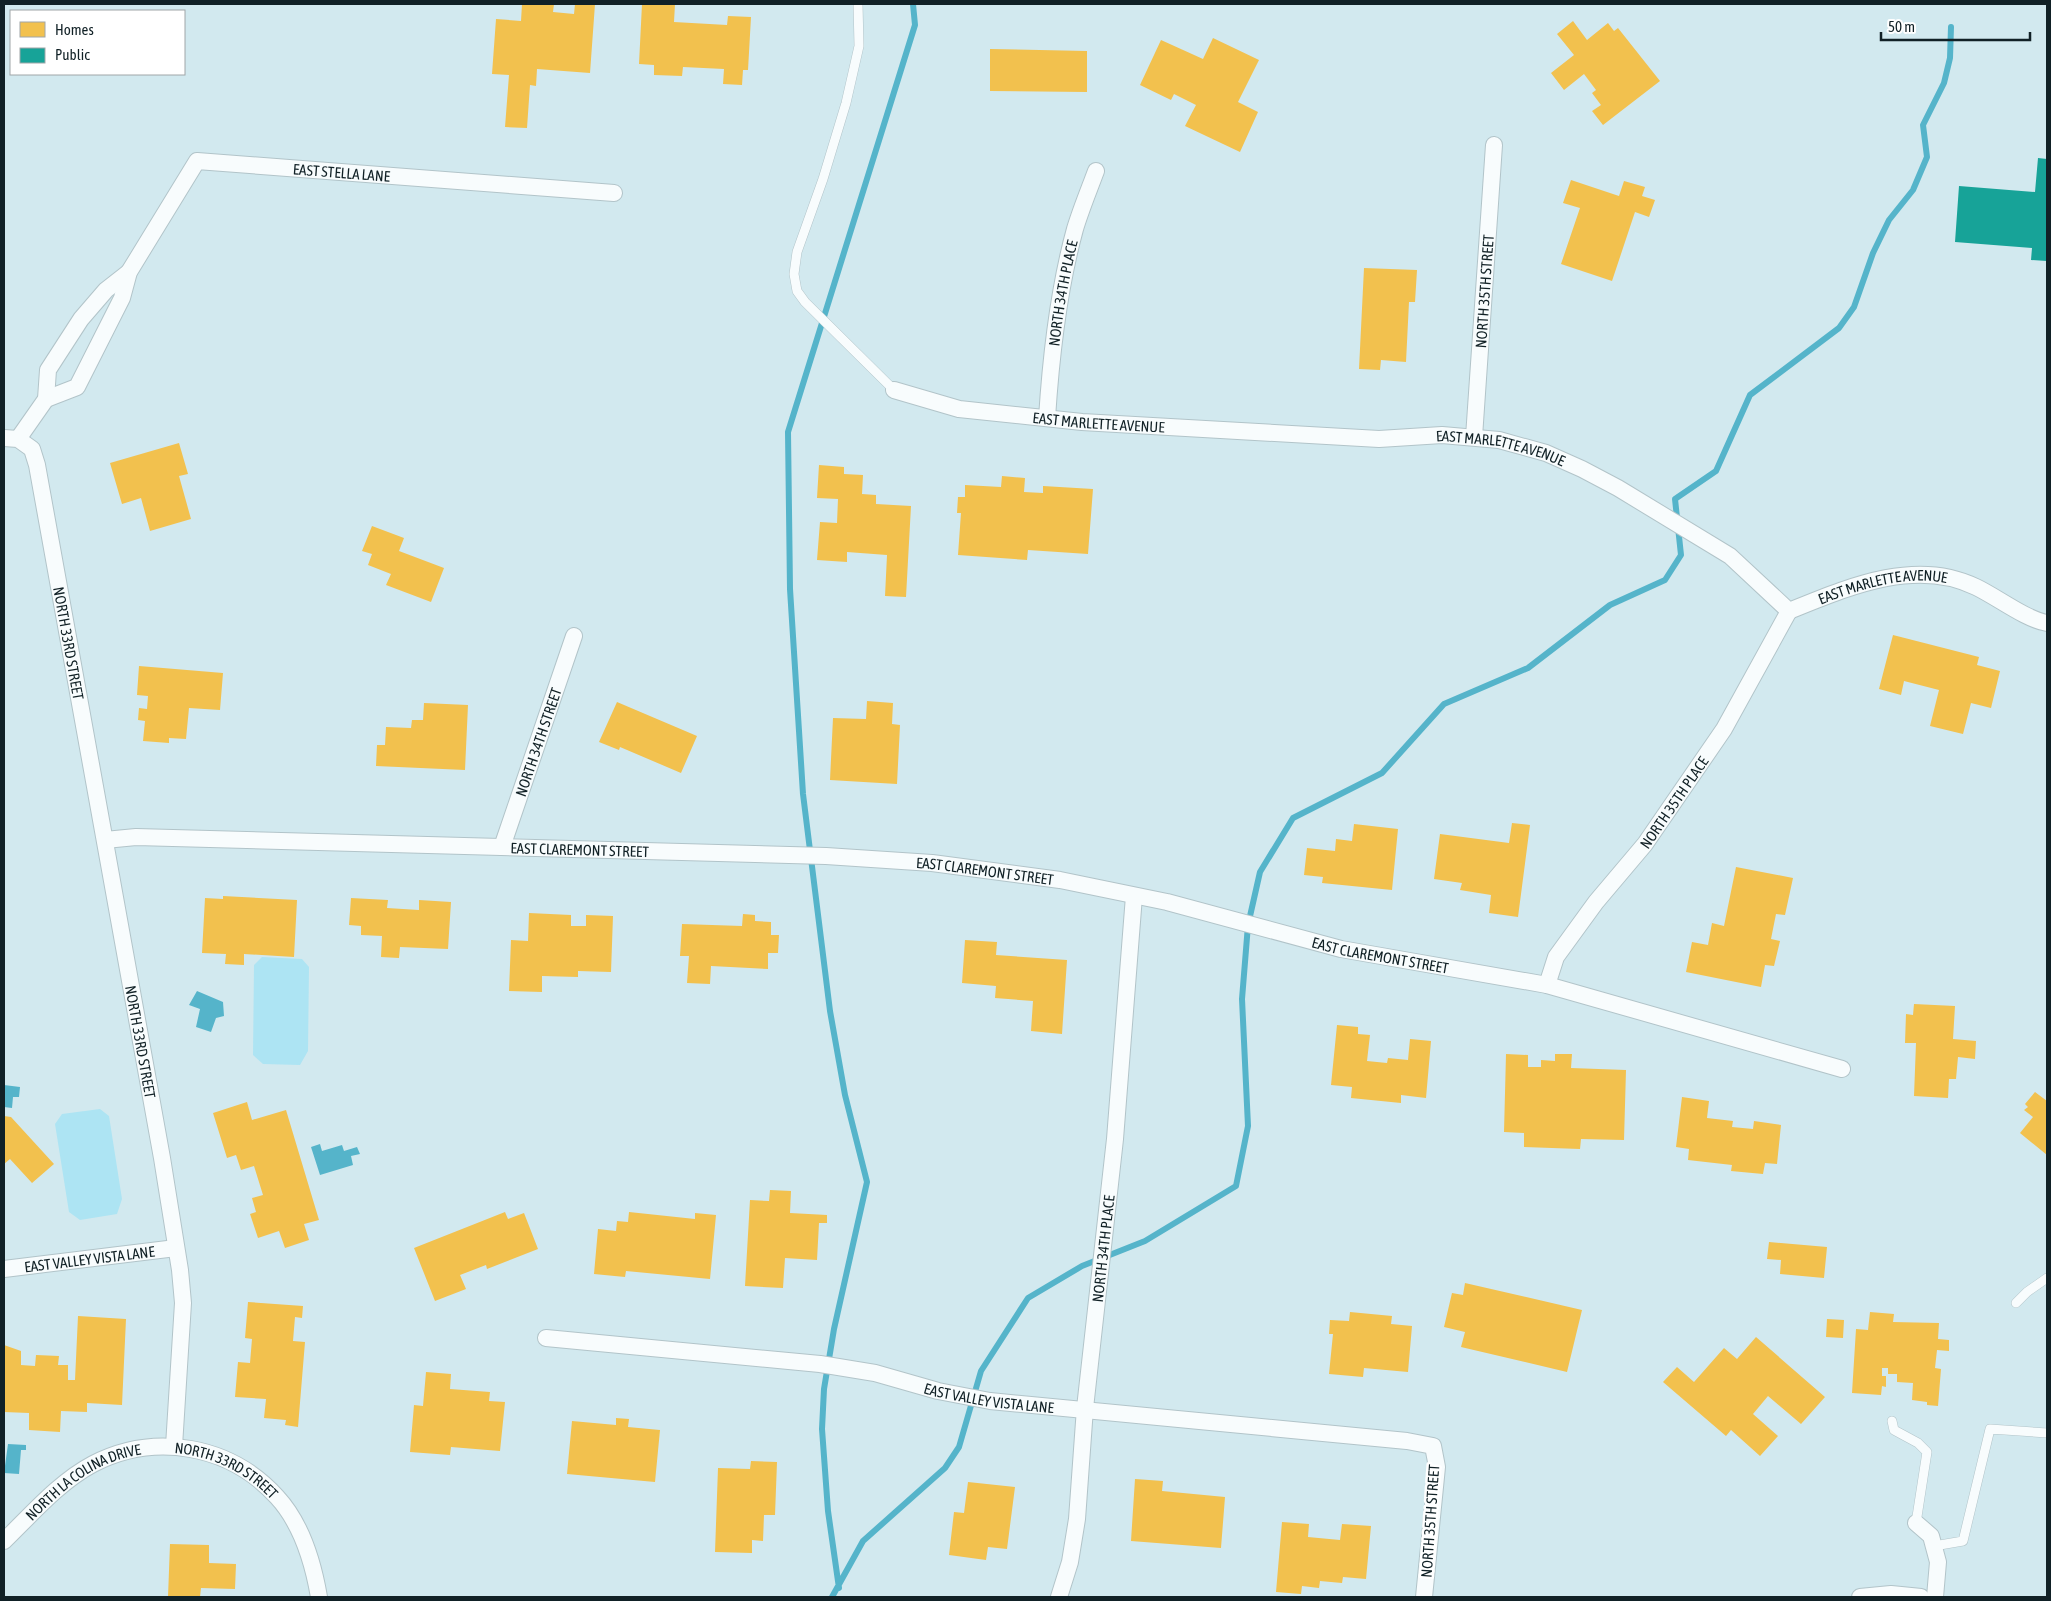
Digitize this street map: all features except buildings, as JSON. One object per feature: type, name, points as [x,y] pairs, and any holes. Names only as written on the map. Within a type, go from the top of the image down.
[{"type":"street","name":"NORTH 35TH STREET","points":[[1474,437],[1494,146]]},
{"type":"street","name":"EAST STELLA LANE","points":[[129,272],[106,290],[77,326],[48,370],[46,399],[77,387],[122,298],[129,272],[197,161],[614,193]]},
{"type":"street","name":"NORTH 34TH PLACE","points":[[1047,418],[1051,359],[1061,290],[1076,228],[1096,171]]},
{"type":"street","name":"EAST MARLETTE AVENUE","points":[[894,390],[959,409],[1047,418],[1379,439],[1442,435],[1500,440],[1546,453],[1582,469],[1670,520],[1730,556],[1789,611],[1856,584],[1893,576],[1940,576],[1974,586],[2047,623]]},
{"type":"street","points":[[11,439],[46,399]]},
{"type":"street","name":"NORTH 33RD STREET","points":[[11,439],[32,449],[37,465],[162,1158],[183,1303],[174,1446],[200,1450],[225,1459],[253,1475],[278,1498],[299,1530],[314,1573],[319,1597]]},
{"type":"street","name":"NORTH 35TH PLACE","points":[[1547,986],[1556,957],[1596,902],[1645,844],[1724,729],[1789,611]]},
{"type":"street","name":"NORTH 34TH STREET","points":[[502,847],[574,636]]},
{"type":"street","name":"EAST CLAREMONT STREET","points":[[104,840],[145,837],[826,856],[932,863],[1060,880],[1167,902],[1341,949],[1547,986],[1842,1069]]},
{"type":"street","name":"NORTH 34TH PLACE","points":[[1059,1597],[1070,1562],[1077,1519],[1085,1408],[1115,1139],[1134,896]]},
{"type":"street","name":"EAST VALLEY VISTA LANE","points":[[4,1270],[176,1248]]},
{"type":"street","name":"EAST VALLEY VISTA LANE","points":[[546,1338],[849,1368],[990,1401],[1085,1408],[1407,1441],[1433,1446]]},
{"type":"street","name":"NORTH LA COLINA DRIVE","points":[[4,1541],[70,1480],[92,1464],[117,1454],[143,1447],[174,1446]]},
{"type":"street","name":"NORTH 35TH STREET","points":[[1424,1597],[1437,1467],[1433,1446]]},
{"type":"street","points":[[1916,1523],[1931,1536],[1934,1546],[1938,1562],[1935,1597]]},
{"type":"street","points":[[1860,1597],[1891,1594],[1921,1597]]},
{"type":"lane","points":[[858,4],[858,46],[846,103],[824,179],[797,252],[794,274],[797,291],[805,302],[894,390]]},
{"type":"lane","points":[[2016,1303],[2027,1292],[2047,1278]]},
{"type":"lane","points":[[1892,1421],[1894,1430],[1918,1443],[1928,1452],[1916,1523]]},
{"type":"lane","points":[[1934,1546],[1963,1541],[1990,1429],[2047,1433]]},
{"type":"shaded area","points":[[262,957],[302,959],[309,967],[308,1051],[300,1065],[263,1064],[253,1055],[254,965]]},
{"type":"shaded area","points":[[197,991],[223,1002],[224,1016],[216,1018],[211,1032],[196,1027],[200,1009],[189,1005]]},
{"type":"shaded area","points":[[4,1085],[20,1087],[19,1097],[13,1097],[12,1108],[4,1107]]},
{"type":"shaded area","points":[[100,1109],[109,1116],[122,1199],[117,1214],[80,1220],[69,1212],[55,1124],[62,1114]]},
{"type":"shaded area","points":[[320,1144],[322,1151],[342,1145],[344,1151],[357,1147],[360,1154],[351,1156],[353,1165],[320,1175],[311,1147]]},
{"type":"shaded area","points":[[8,1444],[26,1445],[26,1450],[21,1450],[19,1474],[4,1473]]},
{"type":"waterway","points":[[839,1588],[828,1511],[822,1429],[824,1389],[834,1329],[867,1182],[845,1095],[830,1011],[803,794],[790,589],[788,432],[915,25],[913,4]]},
{"type":"waterway","points":[[832,1597],[863,1541],[945,1468],[959,1447],[981,1371],[1028,1298],[1082,1266],[1145,1241],[1236,1186],[1248,1126],[1242,999],[1248,925],[1260,872],[1293,818],[1382,773],[1444,704],[1528,668],[1610,605],[1665,580],[1681,555],[1675,499],[1716,471],[1750,395],[1839,328],[1854,307],[1873,253],[1889,220],[1913,190],[1927,157],[1923,125],[1944,83],[1950,58],[1951,27]]}]
